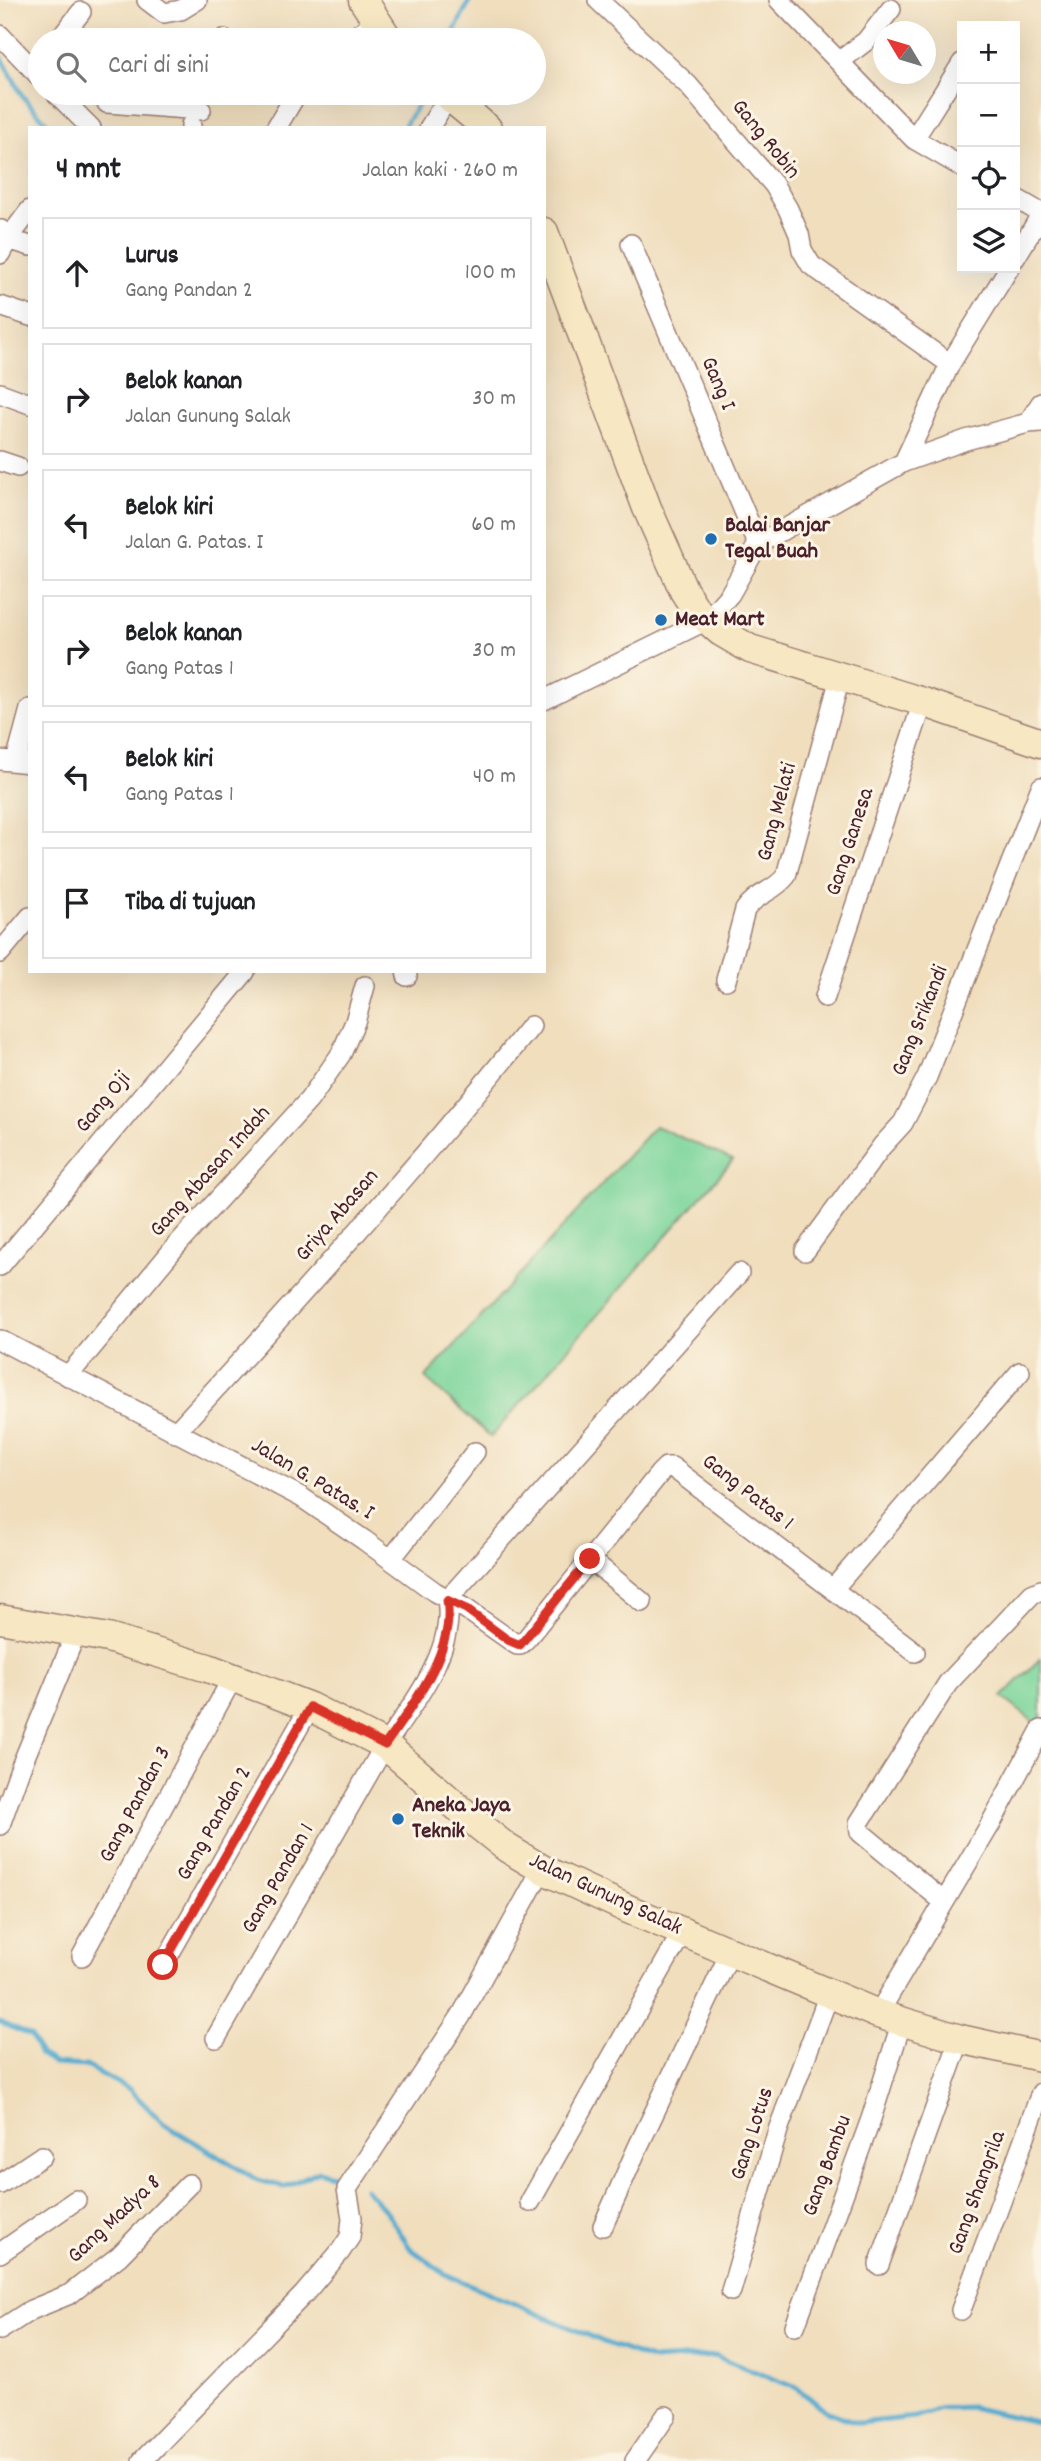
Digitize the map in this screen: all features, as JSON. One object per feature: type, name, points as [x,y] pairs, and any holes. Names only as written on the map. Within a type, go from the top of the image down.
[{"type":"street","points":[[147,0],[164,13],[181,10],[197,0]]},
{"type":"street","name":"Gang Robin","points":[[598,0],[688,85],[774,185],[788,209],[799,234],[802,250],[811,265],[950,363]]},
{"type":"street","points":[[779,0],[914,139],[957,164]]},
{"type":"street","points":[[840,61],[866,41],[891,9]]},
{"type":"street","points":[[69,28],[82,12]]},
{"type":"street","points":[[1,37],[28,61]]},
{"type":"street","points":[[914,139],[957,71]]},
{"type":"street","points":[[68,105],[88,126]]},
{"type":"street","points":[[90,126],[106,105]]},
{"type":"street","points":[[136,105],[194,121]]},
{"type":"street","points":[[277,126],[289,105]]},
{"type":"street","points":[[430,126],[441,105]]},
{"type":"street","points":[[460,105],[484,126]]},
{"type":"street","points":[[1020,201],[1041,214],[1020,250]]},
{"type":"street","points":[[3,241],[28,212]]},
{"type":"street","points":[[546,237],[647,508],[684,590],[696,610],[721,632],[750,649],[923,702],[1041,743]]},
{"type":"street","points":[[3,241],[28,246]]},
{"type":"street","name":"Gang I","points":[[631,244],[758,544]]},
{"type":"street","points":[[904,461],[950,363],[1006,273]]},
{"type":"street","points":[[0,306],[28,315]]},
{"type":"street","points":[[0,393],[28,403]]},
{"type":"street","points":[[546,699],[706,620],[730,594],[758,544],[904,461],[966,440],[1035,423],[1041,403]]},
{"type":"street","name":"Gang Melati","points":[[726,980],[751,900],[774,889],[786,876],[840,678]]},
{"type":"street","name":"Gang Ganesa","points":[[825,997],[923,702]]},
{"type":"street","points":[[15,761],[28,716]]},
{"type":"street","name":"Gang Srikandi","points":[[805,1251],[882,1146],[903,1123],[927,1077],[1041,787]]},
{"type":"street","points":[[0,954],[28,919]]},
{"type":"street","name":"Gang Oji","points":[[0,1266],[244,973]]},
{"type":"street","name":"Gang Abasan Indah","points":[[68,1376],[176,1246],[309,1100],[341,1054],[355,1022],[365,986]]},
{"type":"street","name":"Griya Abasan","points":[[175,1433],[334,1260],[462,1113],[531,1026]]},
{"type":"street","points":[[385,1745],[416,1701],[437,1660],[448,1621],[447,1600],[739,1273]]},
{"type":"street","name":"Jalan G. Patas. I","points":[[0,1340],[301,1497],[447,1600]]},
{"type":"street","points":[[833,1589],[1020,1372]]},
{"type":"street","points":[[391,1559],[475,1451]]},
{"type":"street","name":"Gang Patas 1","points":[[447,1600],[466,1609],[508,1640],[520,1645],[660,1473],[666,1467],[672,1467],[915,1653]]},
{"type":"street","points":[[590,1559],[642,1602]]},
{"type":"street","points":[[944,1902],[860,1832],[859,1823],[955,1674],[1032,1594],[1041,1590]]},
{"type":"street","name":"Jalan Gunung Salak","points":[[0,1619],[108,1638],[233,1677],[310,1707],[385,1745],[482,1828],[542,1869],[628,1909],[890,2017],[960,2039],[1041,2057]]},
{"type":"street","points":[[0,1825],[76,1633]]},
{"type":"street","name":"Gang Pandan 3","points":[[82,1956],[233,1677]]},
{"type":"street","name":"Gang Pandan 2","points":[[163,1965],[310,1707]]},
{"type":"street","name":"Gang Bambu","points":[[795,2326],[871,2119],[890,2017],[944,1902],[990,1825],[1041,1730]]},
{"type":"street","name":"Gang Pandan 1","points":[[216,2038],[385,1745]]},
{"type":"street","points":[[142,2461],[304,2294],[340,2252],[350,2237],[352,2218],[347,2189],[461,2016],[542,1869]]},
{"type":"street","points":[[530,2202],[683,1931]]},
{"type":"street","points":[[603,2227],[731,1951]]},
{"type":"street","name":"Gang Lotus","points":[[731,2291],[778,2130],[829,1994]]},
{"type":"street","points":[[879,2265],[960,2039]]},
{"type":"street","name":"Gang Shangrila","points":[[961,2310],[1041,2093]]},
{"type":"street","points":[[0,2184],[42,2156]]},
{"type":"street","name":"Gang Madya 8","points":[[0,2330],[30,2310],[70,2294],[119,2256],[189,2184]]},
{"type":"street","points":[[0,2253],[76,2200]]},
{"type":"street","points":[[635,2461],[666,2416]]},
{"type":"green space","points":[[655,1126],[733,1160],[491,1437],[425,1378]]},
{"type":"green space","points":[[1041,1658],[1041,1718],[1035,1723],[1002,1697]]},
{"type":"waterway","points":[[456,28],[470,0]]},
{"type":"waterway","points":[[0,55],[28,102]]},
{"type":"waterway","points":[[30,105],[50,126]]},
{"type":"waterway","points":[[404,126],[417,105]]},
{"type":"waterway","points":[[0,2022],[31,2036],[40,2055],[55,2064],[86,2066],[129,2089],[164,2124],[258,2180],[284,2187],[319,2171],[345,2179]]},
{"type":"waterway","points":[[365,2189],[386,2211],[410,2248],[445,2274],[606,2343],[653,2360],[715,2356],[797,2388],[826,2411],[859,2423],[915,2417],[939,2408],[970,2407],[1041,2423]]},
{"type":"place","name":"Balai Banjar Tegal Buah","points":[[711,539]]},
{"type":"place","name":"Meat Mart","points":[[661,620]]},
{"type":"place","name":"Aneka Jaya Teknik","points":[[398,1819]]},
{"type":"route","points":[[163,1965],[310,1707],[385,1745],[416,1701],[437,1660],[448,1621],[447,1600],[466,1609],[508,1640],[520,1645],[590,1559]]}]
